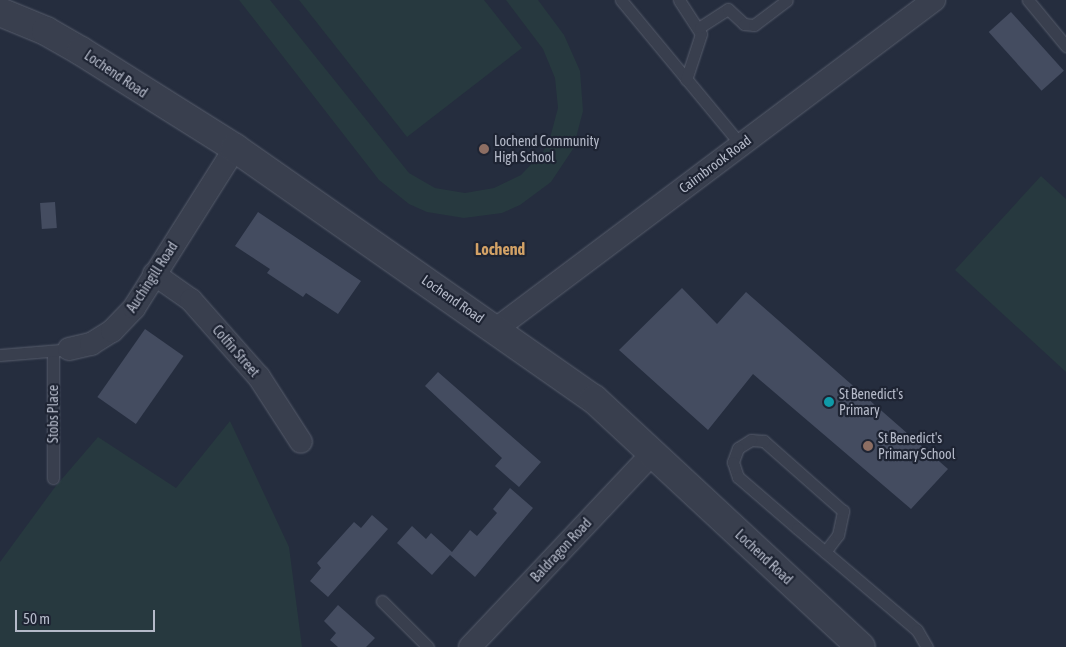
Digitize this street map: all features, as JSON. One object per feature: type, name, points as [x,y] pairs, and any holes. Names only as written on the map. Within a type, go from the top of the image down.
[{"type":"street","name":"Cairnbrook Road","points":[[496,329],[934,0]]},
{"type":"street","name":"Lochend Road","points":[[0,12],[46,31],[81,51],[235,148],[594,399],[861,647]]},
{"type":"street","name":"Auchingill Road","points":[[61,350],[91,344],[112,331],[134,308],[235,148]]},
{"type":"street","name":"Colfin Street","points":[[154,274],[191,300],[259,376],[301,442]]},
{"type":"street","name":"Baldragon Road","points":[[470,647],[652,454]]},
{"type":"lane","points":[[622,0],[741,145]]},
{"type":"lane","points":[[679,0],[700,27],[701,34],[686,80]]},
{"type":"lane","points":[[700,27],[728,9],[744,24],[754,25],[787,0]]},
{"type":"lane","points":[[1028,0],[1066,46]]},
{"type":"lane","name":"Auchingill Road","points":[[0,355],[61,350]]},
{"type":"lane","name":"Stobs Place","points":[[53,478],[61,350]]},
{"type":"lane","points":[[825,552],[838,536],[842,511],[764,441],[750,440],[738,448],[733,462],[738,477],[825,552],[916,630],[926,647]]},
{"type":"lane","points":[[382,601],[428,647]]},
{"type":"shaded area","points":[[239,0],[270,0],[409,173],[435,188],[465,193],[494,188],[521,175],[543,152],[550,138],[558,108],[555,78],[543,49],[506,0],[538,0],[564,35],[580,71],[583,111],[573,149],[551,182],[520,205],[502,213],[464,218],[427,212],[409,204],[379,180]]},
{"type":"shaded area","points":[[299,0],[484,0],[522,48],[407,137]]},
{"type":"shaded area","points":[[1041,176],[1066,199],[1066,372],[955,270]]},
{"type":"shaded area","points":[[230,421],[289,547],[302,647],[0,647],[0,562],[55,487],[98,437],[176,488]]},
{"type":"building","points":[[1011,12],[1064,71],[1042,91],[989,32]]},
{"type":"building","points":[[55,202],[57,228],[42,229],[40,203]]},
{"type":"building","points":[[258,212],[361,281],[338,314],[306,293],[303,297],[267,273],[270,269],[235,246]]},
{"type":"building","name":"St Benedict's Primary","points":[[682,288],[717,324],[746,292],[948,469],[911,509],[753,374],[708,430],[619,350]]},
{"type":"building","points":[[145,329],[184,356],[136,424],[97,397]]},
{"type":"building","points":[[438,372],[541,462],[519,487],[495,466],[502,458],[425,386]]},
{"type":"building","points":[[510,488],[533,508],[475,577],[450,555],[432,575],[397,543],[412,526],[426,539],[431,533],[452,552],[470,530],[477,536],[497,513],[493,509]]},
{"type":"building","points":[[372,515],[388,529],[328,597],[310,581],[321,568],[317,563],[354,522],[361,528]]},
{"type":"building","points":[[338,605],[375,638],[366,647],[338,647],[330,640],[336,633],[324,621]]},
{"type":"place","name":"Lochend Community High School","points":[[484,149]]},
{"type":"place","name":"St Benedict's Primary","points":[[829,402]]},
{"type":"place","name":"St Benedict's Primary School","points":[[868,446]]},
{"type":"district","name":"Lochend","points":[[500,249]]}]
